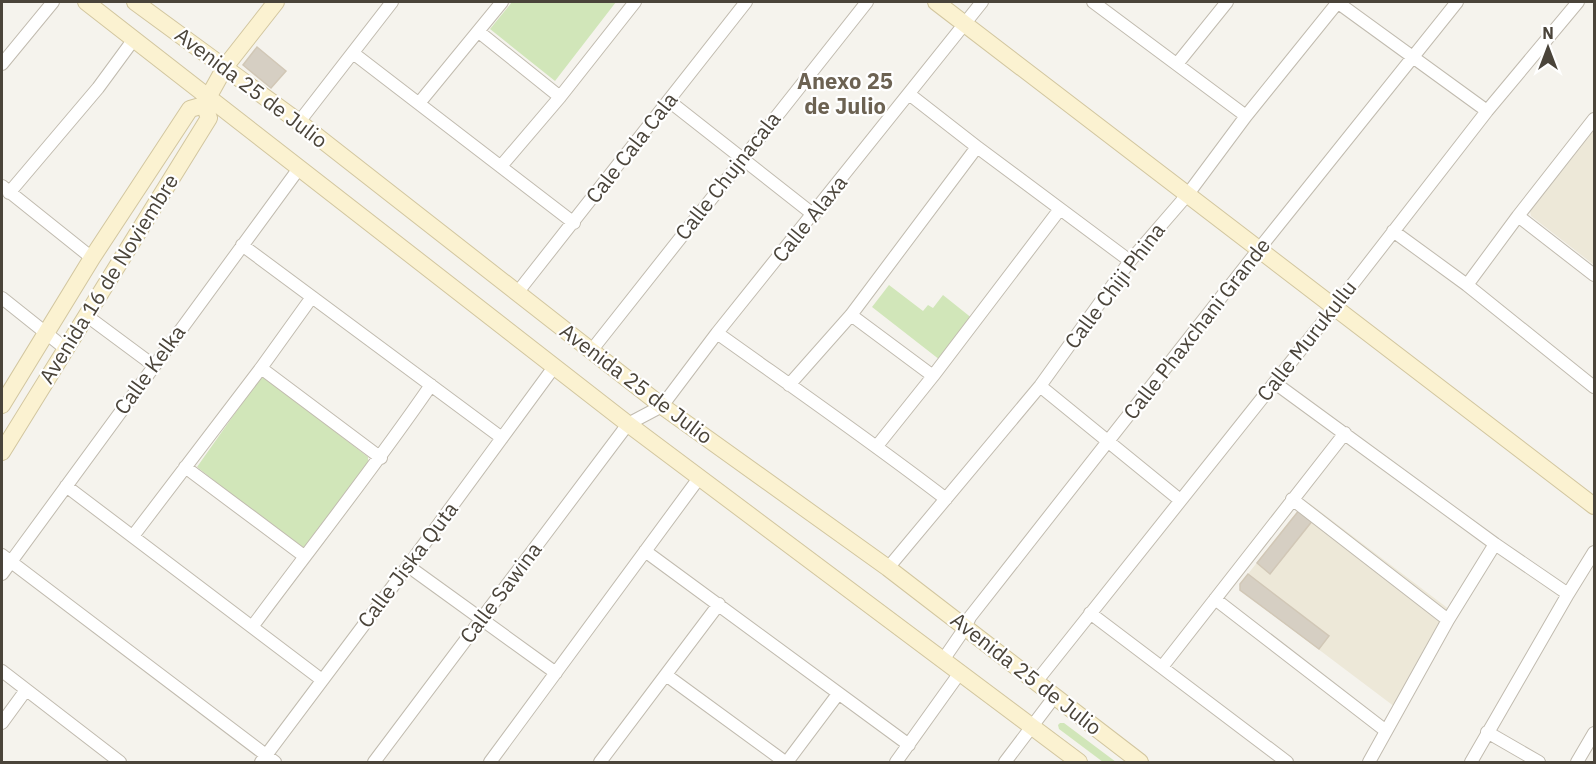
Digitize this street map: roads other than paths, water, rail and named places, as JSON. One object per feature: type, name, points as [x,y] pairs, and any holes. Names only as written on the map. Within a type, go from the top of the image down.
[{"type":"main road","name":"Avenida 25 de Julio","points":[[86,2],[207,101],[300,167],[627,424],[1078,762]]},
{"type":"main road","points":[[207,101],[225,68],[276,2]]},
{"type":"main road","points":[[936,2],[1594,506]]},
{"type":"main road","name":"Avenida 25 de Julio","points":[[146,5],[662,406],[888,568],[1140,762]]},
{"type":"main road","name":"Avenida 16 de Noviembre","points":[[2,405],[92,258],[190,109],[207,101],[209,118],[2,452]]},
{"type":"street","points":[[2,64],[53,2]]},
{"type":"street","points":[[299,122],[392,2]]},
{"type":"street","points":[[420,102],[502,2]]},
{"type":"street","points":[[502,165],[560,97],[635,2]]},
{"type":"street","name":"Cale Cala Cala","points":[[517,293],[746,2]]},
{"type":"street","name":"Calle Chujnacala","points":[[591,351],[867,2]]},
{"type":"street","name":"Calle Alaxa","points":[[627,424],[662,406],[717,333],[982,2]]},
{"type":"street","points":[[1094,2],[1246,116]]},
{"type":"street","points":[[1177,64],[1227,2]]},
{"type":"street","points":[[1337,2],[1487,111]]},
{"type":"street","name":"Calle Chiji Phina","points":[[888,568],[1040,386],[1130,261],[1188,194],[1246,116],[1337,2]]},
{"type":"street","name":"Calle Phaxchani Grande","points":[[942,660],[965,628],[970,617],[1259,249],[1457,2]]},
{"type":"street","name":"Calle Murukullu","points":[[1036,682],[1334,308],[1487,111],[1578,2]]},
{"type":"street","points":[[479,32],[560,97]]},
{"type":"street","points":[[92,258],[5,189],[98,88],[134,39]]},
{"type":"street","points":[[353,53],[502,165],[574,223]]},
{"type":"street","points":[[909,94],[1130,261]]},
{"type":"street","points":[[669,101],[814,214]]},
{"type":"street","points":[[1467,285],[1594,119]]},
{"type":"street","points":[[789,385],[851,315],[977,147]]},
{"type":"street","name":"Calle Kelka","points":[[2,574],[6,559],[66,486],[300,167]]},
{"type":"street","points":[[877,446],[1060,209]]},
{"type":"street","points":[[1518,216],[1594,274]]},
{"type":"street","points":[[1393,231],[1467,285],[1594,384]]},
{"type":"street","points":[[242,245],[502,438]]},
{"type":"street","points":[[133,536],[312,297]]},
{"type":"street","points":[[2,298],[45,335],[66,349]]},
{"type":"street","points":[[851,315],[933,376]]},
{"type":"street","points":[[87,316],[153,365]]},
{"type":"street","points":[[717,333],[824,411],[877,446],[946,500]]},
{"type":"street","name":"Calle Jiska Quta","points":[[268,760],[322,680],[554,367]]},
{"type":"street","points":[[261,368],[381,458]]},
{"type":"street","points":[[1275,382],[1495,544],[1568,594]]},
{"type":"street","points":[[252,627],[381,458],[431,385]]},
{"type":"street","points":[[1040,386],[1180,500]]},
{"type":"street","name":"Calle Sawina","points":[[374,762],[627,424]]},
{"type":"street","points":[[1162,667],[1345,433]]},
{"type":"street","points":[[185,467],[304,556]]},
{"type":"street","points":[[490,762],[699,478]]},
{"type":"street","points":[[66,486],[322,680]]},
{"type":"street","points":[[1292,500],[1448,620]]},
{"type":"street","points":[[1369,762],[1448,620],[1495,544]]},
{"type":"street","points":[[645,551],[909,745]]},
{"type":"street","points":[[1471,762],[1594,552]]},
{"type":"street","points":[[6,559],[268,760]]},
{"type":"street","points":[[408,566],[556,673]]},
{"type":"street","points":[[1215,599],[1386,732]]},
{"type":"street","points":[[600,762],[720,604]]},
{"type":"street","points":[[1090,613],[1287,762]]},
{"type":"street","points":[[2,671],[120,762]]},
{"type":"street","points":[[896,762],[959,674]]},
{"type":"street","points":[[666,675],[786,762],[838,694]]},
{"type":"street","points":[[2,723],[26,690]]},
{"type":"street","points":[[1005,762],[1055,696]]},
{"type":"street","points":[[1487,732],[1539,762]]},
{"type":"street","points":[[1577,762],[1594,734]]},
{"type":"district","name":"Anexo 25 de Julio","points":[[845,94]]}]
